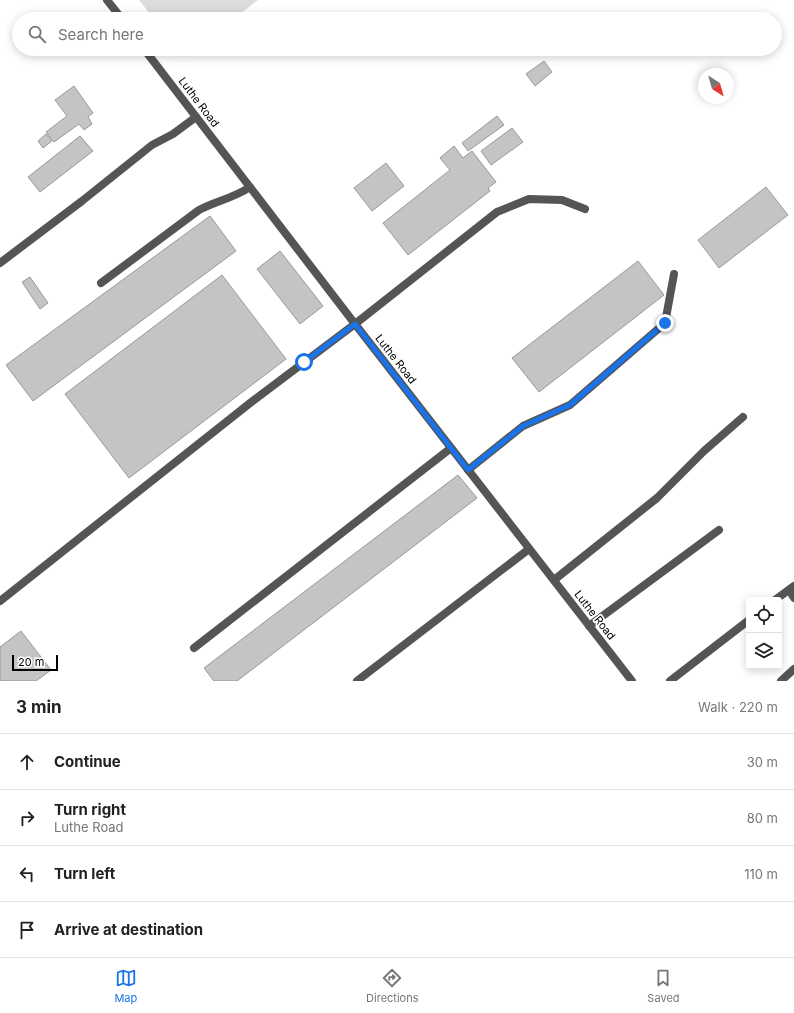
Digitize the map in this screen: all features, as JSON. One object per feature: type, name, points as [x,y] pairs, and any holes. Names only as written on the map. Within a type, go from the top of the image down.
[{"type":"street","points":[[107,0],[116,12]]},
{"type":"street","name":"Luthe Road","points":[[149,56],[632,681]]},
{"type":"street","points":[[0,263],[9,258],[34,236],[82,201],[152,145],[173,134],[196,117]]},
{"type":"street","points":[[101,283],[199,210],[241,194],[250,187]]},
{"type":"street","points":[[0,601],[254,400],[355,324],[497,212],[529,199],[562,200],[585,209]]},
{"type":"street","points":[[468,470],[523,426],[570,405],[665,323],[674,274]]},
{"type":"street","points":[[554,580],[657,498],[704,451],[743,417]]},
{"type":"street","points":[[194,648],[451,448]]},
{"type":"street","points":[[589,626],[719,530]]},
{"type":"street","points":[[357,681],[530,549]]},
{"type":"street","points":[[780,597],[791,588],[794,598]]},
{"type":"street","points":[[670,681],[746,622]]},
{"type":"street","points":[[781,681],[794,669]]},
{"type":"shaded area","points":[[139,0],[258,0],[242,12],[148,12]]},
{"type":"building","points":[[544,61],[552,72],[535,86],[526,74]]},
{"type":"building","points":[[74,86],[93,113],[88,117],[92,124],[84,130],[79,124],[54,142],[46,132],[67,116],[55,100]]},
{"type":"building","points":[[497,116],[504,125],[468,151],[462,143]]},
{"type":"building","points":[[512,128],[523,142],[491,165],[481,151]]},
{"type":"building","points":[[46,134],[52,141],[43,148],[38,141]]},
{"type":"building","points":[[80,136],[93,151],[40,192],[28,177]]},
{"type":"building","points":[[454,146],[463,158],[472,151],[496,182],[488,188],[490,191],[408,255],[383,223],[450,170],[440,158]]},
{"type":"building","points":[[386,163],[404,186],[372,211],[354,188]]},
{"type":"building","points":[[766,187],[788,215],[719,268],[698,240]]},
{"type":"building","points":[[210,216],[236,251],[33,401],[6,365]]},
{"type":"building","points":[[280,251],[323,306],[300,324],[257,269]]},
{"type":"building","points":[[638,261],[664,295],[539,392],[512,358]]},
{"type":"building","points":[[222,275],[286,359],[129,478],[65,394]]},
{"type":"building","points":[[30,277],[48,303],[40,309],[22,282]]},
{"type":"building","points":[[458,475],[477,498],[237,681],[214,681],[204,668]]},
{"type":"building","points":[[21,631],[51,670],[36,681],[0,681],[0,647]]},
{"type":"route","points":[[304,362],[355,324],[468,470],[523,426],[570,405],[665,323]]}]
